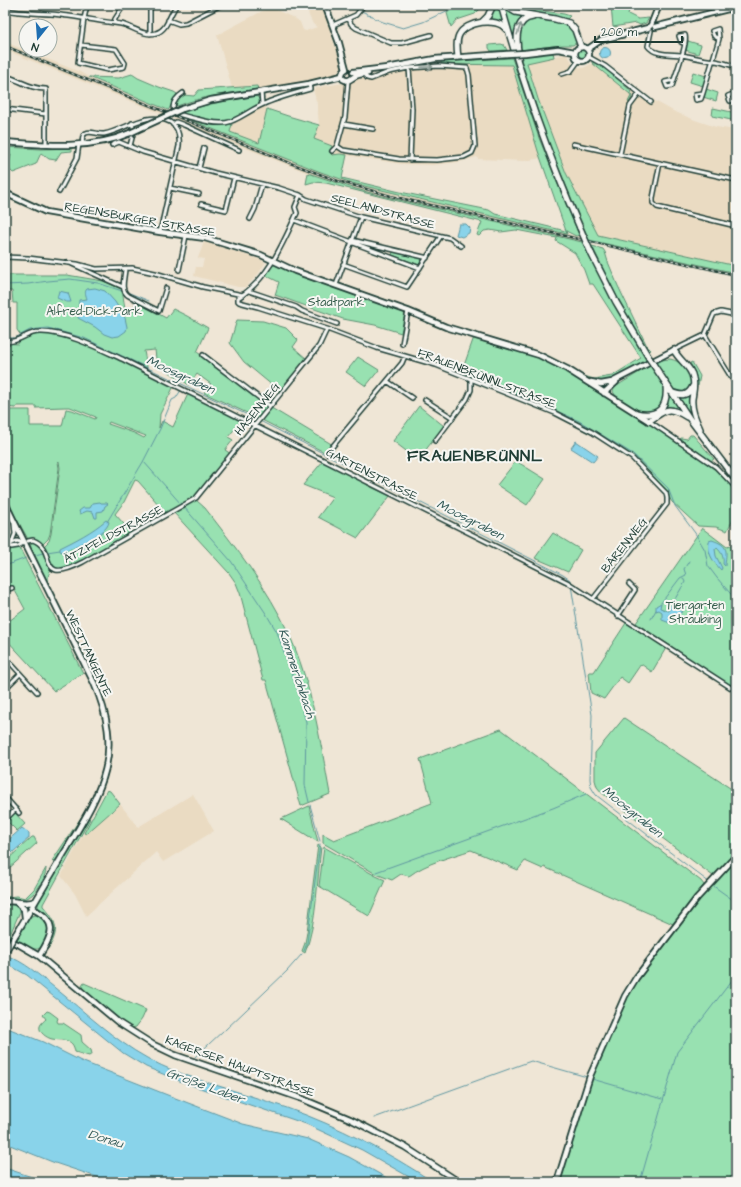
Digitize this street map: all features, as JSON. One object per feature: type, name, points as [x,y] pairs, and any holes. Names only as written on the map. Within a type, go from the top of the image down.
[{"type":"main road","points":[[480,23],[488,16],[493,5]]},
{"type":"main road","points":[[502,5],[514,12],[556,19],[572,26],[578,35],[581,47]]},
{"type":"main road","points":[[502,5],[508,31],[552,162],[591,253],[616,302],[666,385],[736,480]]},
{"type":"main road","points":[[524,81],[517,46],[518,31],[520,25],[526,18],[540,17]]},
{"type":"main road","points":[[458,57],[458,41],[460,33],[467,28],[480,23],[497,22],[504,26],[508,31]]},
{"type":"main road","points":[[674,350],[676,355],[690,369],[694,383],[692,403],[693,412],[708,444]]},
{"type":"main road","points":[[671,392],[685,395],[691,390],[694,383]]},
{"type":"main road","points":[[636,413],[651,414],[664,406],[666,399],[666,385]]},
{"type":"main road","points":[[649,421],[666,410],[678,412],[689,418]]},
{"type":"main road","points":[[649,421],[651,414]]},
{"type":"street","points":[[81,45],[116,49],[125,63],[124,67],[108,70],[78,63],[87,5]]},
{"type":"street","points":[[114,23],[124,5]]},
{"type":"street","points":[[150,34],[150,9],[154,5]]},
{"type":"street","points":[[5,10],[52,14],[114,23],[125,25],[150,34],[162,30],[177,5]]},
{"type":"street","points":[[168,20],[179,24],[186,23],[222,5]]},
{"type":"street","points":[[325,5],[339,43],[346,69]]},
{"type":"street","points":[[659,5],[652,28],[648,46],[649,48],[664,54],[682,55],[736,66]]},
{"type":"street","points":[[588,49],[601,40],[736,6]]},
{"type":"street","points":[[333,25],[349,19],[358,13],[363,7]]},
{"type":"street","points":[[349,19],[351,24],[356,28],[391,43],[402,43],[432,35]]},
{"type":"street","points":[[703,93],[719,39]]},
{"type":"street","points":[[674,80],[685,44]]},
{"type":"street","points":[[575,52],[577,49],[585,47],[588,49],[590,57]]},
{"type":"street","points":[[348,81],[364,74],[422,61],[558,49],[575,52]]},
{"type":"street","points":[[575,52],[575,56],[579,60],[585,61],[590,57]]},
{"type":"street","points":[[590,57],[605,66],[651,102]]},
{"type":"street","points":[[562,74],[571,71],[579,60]]},
{"type":"street","points":[[337,146],[343,150],[410,160],[437,160],[464,157],[469,155],[474,150],[476,142],[467,68],[439,66],[409,68],[389,72],[371,79],[367,78],[364,74]]},
{"type":"street","points":[[346,69],[354,72],[387,68]]},
{"type":"street","points":[[409,68],[412,109],[410,160]]},
{"type":"street","points":[[342,76],[342,72],[346,69]]},
{"type":"street","points":[[354,72],[354,78]]},
{"type":"street","points":[[5,76],[25,83],[36,89],[46,89],[46,145]]},
{"type":"street","points":[[342,76],[344,80],[348,81]]},
{"type":"street","points":[[5,142],[46,145],[81,144],[108,140],[130,133],[182,108],[212,100],[309,84],[342,76]]},
{"type":"street","points":[[332,151],[337,146],[344,124],[349,88],[348,81]]},
{"type":"street","points":[[183,93],[172,106],[174,111],[181,115],[213,124],[223,124],[232,122],[262,104],[276,98],[310,89],[309,84]]},
{"type":"street","points":[[261,92],[262,104]]},
{"type":"street","points":[[620,154],[630,106],[639,94]]},
{"type":"street","points":[[6,110],[46,114]]},
{"type":"street","points":[[59,192],[77,158],[84,134],[87,132],[102,134],[132,123],[153,118],[166,121],[178,130],[180,138],[160,232]]},
{"type":"street","points":[[173,125],[176,122],[184,125],[239,150]]},
{"type":"street","points":[[130,146],[134,130],[132,123]]},
{"type":"street","points":[[344,124],[373,129]]},
{"type":"street","name":"SEELANDSTRASSE","points":[[112,144],[119,142],[143,152],[234,178],[279,188],[300,195],[306,199],[360,217],[450,238],[461,246]]},
{"type":"street","points":[[573,144],[736,180]]},
{"type":"street","points":[[199,168],[204,148]]},
{"type":"street","points":[[660,163],[653,198],[653,203],[657,207],[736,226]]},
{"type":"street","points":[[202,204],[226,210],[234,178]]},
{"type":"street","points":[[250,220],[262,184]]},
{"type":"street","points":[[170,188],[199,194]]},
{"type":"street","name":"REGENSBURGER STRASSE","points":[[5,193],[46,212],[160,232],[205,238],[273,260],[294,271],[457,330],[539,355],[561,366],[649,421]]},
{"type":"street","points":[[5,257],[28,258],[77,264],[96,269],[125,268],[155,273],[203,287],[243,295],[249,291],[273,260],[297,213],[295,207],[300,195]]},
{"type":"street","points":[[336,285],[360,217]]},
{"type":"street","points":[[294,220],[420,268]]},
{"type":"street","points":[[180,270],[186,236]]},
{"type":"street","points":[[343,264],[406,287],[441,236]]},
{"type":"street","points":[[352,241],[427,258]]},
{"type":"street","points":[[68,263],[124,290],[159,311],[166,288]]},
{"type":"street","points":[[124,290],[125,268]]},
{"type":"street","points":[[249,291],[296,307],[337,324]]},
{"type":"street","name":"FRAUENBRÜNNLSTRASSE","points":[[243,295],[238,299],[241,303],[327,329],[368,346],[436,365],[555,414],[592,432],[626,454],[638,464],[646,475],[664,490],[667,495],[667,501]]},
{"type":"street","points":[[402,344],[408,311]]},
{"type":"street","points":[[585,381],[596,384],[606,384],[618,380],[654,359],[705,335],[714,314],[721,312],[736,315]]},
{"type":"street","name":"HASENWEG","points":[[196,498],[319,346],[327,329]]},
{"type":"street","name":"GARTENSTRASSE","points":[[5,342],[16,342],[36,332],[46,332],[76,339],[108,352],[569,583],[736,691]]},
{"type":"street","points":[[705,335],[736,385]]},
{"type":"street","points":[[203,355],[270,406]]},
{"type":"street","points":[[327,453],[402,363],[405,356]]},
{"type":"street","points":[[435,441],[471,392],[471,380]]},
{"type":"street","points":[[604,393],[618,380]]},
{"type":"street","points":[[387,381],[412,398]]},
{"type":"street","points":[[604,393],[606,384]]},
{"type":"street","points":[[425,400],[453,418]]},
{"type":"street","points":[[649,421],[716,467],[736,488]]},
{"type":"street","name":"ÄTZFELDSTRASSE","points":[[26,542],[33,540],[38,542],[53,568],[59,571],[66,570],[83,562],[196,498]]},
{"type":"street","name":"BÄRENWEG","points":[[593,599],[665,507],[667,501]]},
{"type":"street","name":"WESTTANGENTE","points":[[5,503],[26,542],[94,683],[102,702],[109,736],[108,760],[99,792],[90,811],[25,918]]},
{"type":"street","points":[[11,544],[15,534],[14,522]]},
{"type":"street","points":[[5,547],[17,541],[26,542]]},
{"type":"street","points":[[5,547],[18,546],[26,542]]},
{"type":"street","points":[[618,616],[635,590],[629,584]]},
{"type":"street","points":[[5,590],[12,588]]},
{"type":"street","points":[[5,657],[37,692]]},
{"type":"street","points":[[5,689],[20,674]]},
{"type":"street","points":[[5,797],[19,813]]},
{"type":"street","points":[[5,820],[16,809]]},
{"type":"street","points":[[557,1182],[590,1076],[626,996],[636,978],[711,882],[736,856]]},
{"type":"street","points":[[5,902],[8,901],[27,904],[36,901]]},
{"type":"street","points":[[5,952],[25,918],[24,909],[16,902]]},
{"type":"street","points":[[31,908],[45,916],[51,928],[49,940],[38,956]]},
{"type":"street","name":"KAGERSER HAUPTSTRASSE","points":[[5,939],[20,945],[38,956],[119,1023],[152,1044],[175,1055],[300,1098],[350,1119],[411,1151],[459,1182]]},
{"type":"shaded area","points":[[307,5],[321,5],[328,22],[326,25],[328,24],[341,64],[341,67],[336,74],[307,81],[258,89],[257,86],[232,88],[217,35],[270,7],[296,19],[300,22],[303,30],[306,31],[317,27],[313,24],[309,16]]},
{"type":"shaded area","points":[[5,42],[18,47],[18,55],[5,50]]},
{"type":"shaded area","points":[[565,54],[569,57],[573,64],[583,68],[593,63],[596,57],[646,96],[673,111],[716,127],[736,130],[736,266],[598,235],[566,173],[538,99],[527,62]]},
{"type":"shaded area","points":[[25,58],[45,58],[180,116],[338,179],[580,237],[582,242],[382,196],[326,180]]},
{"type":"shaded area","points":[[441,64],[512,65],[541,158],[524,161],[478,159],[477,157],[459,162],[433,165],[401,164],[340,154],[332,155],[329,152],[332,146],[314,139],[319,124],[317,104],[313,89],[352,82],[356,79],[374,77],[414,67]]},
{"type":"shaded area","points":[[265,106],[267,109],[260,143],[230,132],[232,124]]},
{"type":"shaded area","points":[[204,242],[262,260],[265,263],[259,273],[246,287],[238,287],[194,276],[196,267],[202,267],[204,259],[198,258]]},
{"type":"shaded area","points":[[193,794],[214,831],[163,862],[156,852],[86,916],[75,894],[61,876],[84,833],[86,834],[120,804],[138,827]]},
{"type":"green space","points":[[457,5],[484,5],[475,14],[457,20],[451,27],[447,13]]},
{"type":"green space","points":[[495,5],[499,5],[503,23],[489,20]]},
{"type":"green space","points":[[611,5],[631,5],[628,14],[638,19],[649,18],[646,23],[640,25],[636,23],[613,27]]},
{"type":"green space","points":[[516,7],[570,16],[567,19],[516,10]]},
{"type":"green space","points":[[505,10],[527,16],[517,27],[514,42]]},
{"type":"green space","points":[[531,18],[552,20],[567,25],[576,36],[577,42],[573,45],[519,50],[519,32],[523,25]]},
{"type":"green space","points":[[688,41],[701,45],[698,54],[685,50]]},
{"type":"green space","points":[[489,45],[504,45],[507,50],[491,51],[489,48]]},
{"type":"green space","points":[[582,48],[586,50],[588,54],[586,58],[582,60],[578,58],[576,54],[578,50]]},
{"type":"green space","points":[[553,52],[554,57],[527,63],[538,99],[566,173],[598,235],[736,266],[736,273],[589,240],[547,140],[520,56]]},
{"type":"green space","points":[[512,58],[539,138],[579,235],[576,236],[566,231],[538,151],[512,65],[441,64],[441,62]]},
{"type":"green space","points":[[592,61],[606,69],[630,90],[632,97],[629,103],[628,102],[631,96],[630,94],[592,63]]},
{"type":"green space","points":[[693,72],[706,76],[703,86],[690,82]]},
{"type":"green space","points":[[132,74],[138,78],[177,94],[169,109],[168,110],[89,77],[119,78]]},
{"type":"green space","points":[[257,86],[258,89],[217,95],[177,106],[176,105],[180,97],[183,95],[194,96],[199,90]]},
{"type":"green space","points":[[706,89],[718,93],[716,101],[703,97]]},
{"type":"green space","points":[[257,96],[260,101],[257,106],[226,122],[211,122],[183,114],[183,112],[202,106]]},
{"type":"green space","points":[[713,108],[736,113],[736,121],[712,116]]},
{"type":"green space","points":[[267,109],[319,125],[314,139],[332,146],[329,152],[332,155],[347,155],[342,178],[400,192],[489,210],[495,214],[566,231],[567,234],[352,183],[180,116],[212,125],[219,126],[232,124],[230,132],[259,143]]},
{"type":"green space","points":[[5,147],[41,149],[72,148],[72,151],[61,152],[56,160],[49,159],[41,153],[36,164],[13,173],[8,168],[11,155],[5,156]]},
{"type":"green space","points":[[308,173],[382,196],[582,242],[601,279],[647,360],[609,380],[593,380],[584,376],[594,379],[612,376],[641,358],[593,284],[589,284],[584,270],[575,253],[556,241],[557,238],[516,230],[501,232],[490,230],[484,231],[479,236],[477,235],[482,222],[326,183],[313,182],[306,184]]},
{"type":"green space","points":[[592,246],[603,249],[605,252],[618,286],[647,346],[651,350],[648,352],[625,313]]},
{"type":"green space","points":[[393,251],[423,258],[424,260],[420,265],[392,255]]},
{"type":"green space","name":"Stadtpark","points":[[274,264],[405,312],[401,333],[375,325],[343,319],[275,295],[279,282],[265,275]]},
{"type":"green space","name":"Alfred-Dick-Park","points":[[5,275],[67,275],[103,281],[122,289],[125,309],[133,312],[136,302],[166,318],[173,309],[208,328],[197,352],[267,405],[279,391],[244,362],[230,343],[237,320],[263,321],[286,328],[298,340],[293,347],[307,359],[268,406],[333,445],[326,453],[262,420],[204,393],[211,384],[197,374],[189,385],[162,367],[157,367],[155,350],[144,351],[147,367],[146,369],[92,343],[63,333],[36,331],[28,333],[22,337],[17,330],[17,303],[13,303],[12,291],[5,291]]},
{"type":"green space","points":[[35,333],[51,334],[69,338],[106,352],[174,386],[160,414],[159,428],[162,421],[173,427],[188,394],[242,420],[228,437],[233,440],[225,450],[231,454],[197,495],[166,513],[138,481],[135,480],[124,502],[115,514],[132,533],[106,549],[72,566],[63,569],[54,568],[48,559],[44,546],[49,541],[51,534],[60,468],[59,461],[50,534],[48,539],[43,544],[28,539],[15,516],[5,492],[5,410],[30,410],[30,426],[62,426],[66,409],[95,419],[96,417],[70,407],[5,407],[5,343],[18,344]],"holes":[[[109,422],[146,436],[144,438],[108,424]]]},
{"type":"green space","points":[[474,337],[539,357],[566,371],[679,442],[722,475],[736,492],[736,516],[727,531],[716,527],[698,526],[672,502],[664,489],[635,459],[585,427],[461,374]]},
{"type":"green space","points":[[542,353],[584,376],[566,367]]},
{"type":"green space","points":[[358,357],[379,370],[366,386],[346,372]]},
{"type":"green space","points":[[670,359],[679,362],[687,368],[692,377],[691,387],[684,393],[674,391],[655,363],[661,360]]},
{"type":"green space","points":[[692,362],[700,376],[698,386],[696,385],[695,373],[690,363]]},
{"type":"green space","points":[[651,365],[664,389],[661,407],[653,412],[645,412],[634,409],[618,399],[613,391],[615,387]]},
{"type":"green space","points":[[668,393],[681,410],[663,409],[667,401]]},
{"type":"green space","points":[[690,393],[694,419],[693,420],[677,397]]},
{"type":"green space","points":[[419,406],[444,426],[418,460],[393,441]]},
{"type":"green space","points":[[690,435],[693,435],[714,459],[711,461],[680,439],[687,439]]},
{"type":"green space","points":[[323,461],[368,483],[367,485],[390,496],[358,538],[318,517],[333,497],[303,485]]},
{"type":"green space","points":[[516,461],[545,479],[527,505],[497,485]]},
{"type":"green space","points":[[196,500],[205,508],[240,553],[261,584],[281,617],[304,673],[323,753],[330,794],[301,806],[266,680],[263,680],[236,583],[229,573],[174,513]]},
{"type":"green space","name":"Tiergarten Straubing","points":[[702,528],[727,547],[736,544],[736,689],[636,623]]},
{"type":"green space","points":[[553,533],[581,550],[568,572],[535,558]]},
{"type":"green space","points":[[34,542],[42,550],[51,568],[48,577],[49,585],[90,668],[30,548],[30,543]]},
{"type":"green space","points":[[19,547],[83,673],[54,691],[5,638],[5,624],[25,609],[13,587],[5,589],[5,551]]},
{"type":"green space","points":[[626,623],[666,648],[652,672],[641,664],[628,683],[620,677],[604,699],[591,693],[589,672],[594,672]]},
{"type":"green space","points":[[624,718],[736,792],[736,852],[713,876],[602,793],[597,787],[595,780],[595,753]]},
{"type":"green space","points":[[501,729],[701,881],[704,885],[673,924],[544,867],[543,869],[525,861],[518,870],[471,850],[423,867],[409,876],[401,874],[392,880],[376,874],[323,843],[323,834],[334,840],[432,803],[420,759]]},
{"type":"green space","points":[[107,790],[110,791],[120,804],[86,834],[84,833]]},
{"type":"green space","points":[[309,806],[318,842],[281,819]]},
{"type":"green space","points":[[86,810],[87,811],[55,864],[52,861]]},
{"type":"green space","points":[[15,813],[25,824],[17,831],[7,821]]},
{"type":"green space","points":[[88,817],[90,819],[43,904],[54,921],[55,926],[52,943],[47,949],[52,936],[53,928],[51,920],[38,907],[38,902]]},
{"type":"green space","points":[[32,837],[34,837],[37,843],[5,872],[5,862]]},
{"type":"green space","points":[[318,845],[321,847],[316,901],[312,928],[305,953],[302,951],[307,932]]},
{"type":"green space","points":[[324,847],[385,880],[369,916],[319,886]]},
{"type":"green space","points":[[736,858],[736,1182],[559,1182],[590,1081],[632,988],[707,889]]},
{"type":"green space","points":[[46,868],[42,882],[36,891],[28,898],[19,899],[5,898],[17,896],[25,898],[34,889]]},
{"type":"green space","points":[[9,904],[17,906],[21,909],[9,937],[5,936],[5,905]]},
{"type":"green space","points":[[36,915],[42,918],[46,923],[48,935],[47,941],[44,945],[34,949],[27,947],[17,940],[31,916]]},
{"type":"green space","points":[[84,983],[146,1010],[142,1019],[136,1027],[131,1028],[83,990],[82,986]]},
{"type":"green space","points":[[47,1011],[58,1018],[58,1023],[63,1023],[81,1035],[82,1042],[91,1050],[92,1054],[89,1056],[75,1052],[74,1047],[69,1042],[52,1039],[43,1034],[40,1030],[40,1026],[46,1019],[43,1015]]},
{"type":"water","points":[[603,48],[607,48],[609,49],[609,57],[603,58],[600,55],[600,51]]},
{"type":"water","points":[[459,224],[466,224],[470,228],[469,233],[462,237],[456,235]]},
{"type":"water","points":[[95,288],[105,291],[115,302],[125,318],[127,327],[126,331],[119,336],[112,337],[104,334],[95,327],[78,318],[79,300],[87,299],[85,292],[87,289]]},
{"type":"water","points":[[59,291],[68,293],[71,302],[66,302],[57,298]]},
{"type":"water","points":[[576,441],[598,456],[593,462],[571,448]]},
{"type":"water","points":[[100,502],[108,504],[105,506],[103,511],[97,512],[97,518],[95,518],[93,512],[87,511],[80,514],[79,511],[83,508],[90,508],[93,503]]},
{"type":"water","points":[[106,520],[109,522],[107,527],[102,532],[81,544],[62,552],[60,551],[60,548],[90,532]]},
{"type":"water","points":[[712,540],[722,544],[726,550],[725,566],[723,564],[723,557],[721,553],[717,548],[715,549],[716,556],[722,568],[721,570],[710,554],[709,541]]},
{"type":"water","points":[[661,603],[660,608],[669,611],[669,607],[672,604],[682,612],[675,617],[673,622],[670,623],[662,620],[662,612],[659,610],[656,611],[656,606]]},
{"type":"water","points":[[22,828],[29,833],[29,838],[5,859],[5,843]]},
{"type":"water","name":"Große Laber","points":[[5,955],[32,969],[111,1034],[154,1062],[185,1075],[287,1108],[344,1131],[398,1160],[433,1182],[418,1182],[362,1150],[306,1124],[182,1082],[146,1067],[123,1053],[27,975],[5,963]]},
{"type":"water","name":"Donau","points":[[5,1027],[43,1042],[81,1061],[243,1124],[308,1139],[349,1157],[394,1182],[112,1182],[55,1163],[5,1143]]},
{"type":"water","points":[[5,1168],[47,1182],[14,1182],[5,1179]]},
{"type":"waterway","points":[[345,5],[358,10]]},
{"type":"waterway","points":[[361,11],[383,22],[403,28],[423,22],[455,7],[467,9],[471,5]]},
{"type":"waterway","points":[[5,285],[70,279],[98,283],[122,291]]},
{"type":"waterway","points":[[127,292],[149,301]]},
{"type":"waterway","name":"Moosgraben","points":[[5,338],[15,338],[30,330],[48,328],[84,338],[256,419],[563,575],[570,580],[570,582]]},
{"type":"waterway","points":[[505,388],[579,421],[633,454],[668,488],[675,506],[695,533],[705,550],[708,566],[736,600]]},
{"type":"waterway","points":[[107,522],[143,462],[160,429],[172,400],[176,398],[181,390]]},
{"type":"waterway","name":"Kammerlohbach","points":[[144,462],[181,504]]},
{"type":"waterway","name":"Kammerlohbach","points":[[184,507],[231,561],[277,632],[297,688],[306,722],[305,785],[309,802]]},
{"type":"waterway","points":[[47,552],[60,550]]},
{"type":"waterway","points":[[35,555],[43,553]]},
{"type":"waterway","points":[[5,566],[26,558]]},
{"type":"waterway","points":[[661,603],[680,578],[686,575],[684,569],[689,561]]},
{"type":"waterway","points":[[672,604],[685,582],[683,578]]},
{"type":"waterway","name":"Moosgraben","points":[[571,585],[592,715],[591,787],[596,795],[710,883]]},
{"type":"waterway","points":[[651,619],[656,610]]},
{"type":"waterway","points":[[376,872],[553,808],[586,794]]},
{"type":"waterway","name":"Kammerlohbach","points":[[310,805],[320,841]]},
{"type":"waterway","name":"Kammerlohbach","points":[[304,951],[307,943],[320,844]]},
{"type":"waterway","name":"Moosgraben","points":[[712,885],[736,902]]},
{"type":"waterway","name":"Kammerlohbach","points":[[225,1030],[287,971],[302,954]]},
{"type":"waterway","points":[[640,1182],[677,1052],[736,975]]},
{"type":"waterway","name":"Kammerlohbach","points":[[195,1057],[223,1031]]},
{"type":"waterway","points":[[374,1118],[531,1061],[587,1077]]},
{"type":"waterway","points":[[592,1079],[662,1099]]},
{"type":"railway","points":[[5,46],[290,163],[338,181],[391,196],[736,275]]},
{"type":"district","name":"FRAUENBRÜNNL","points":[[475,455]]}]
